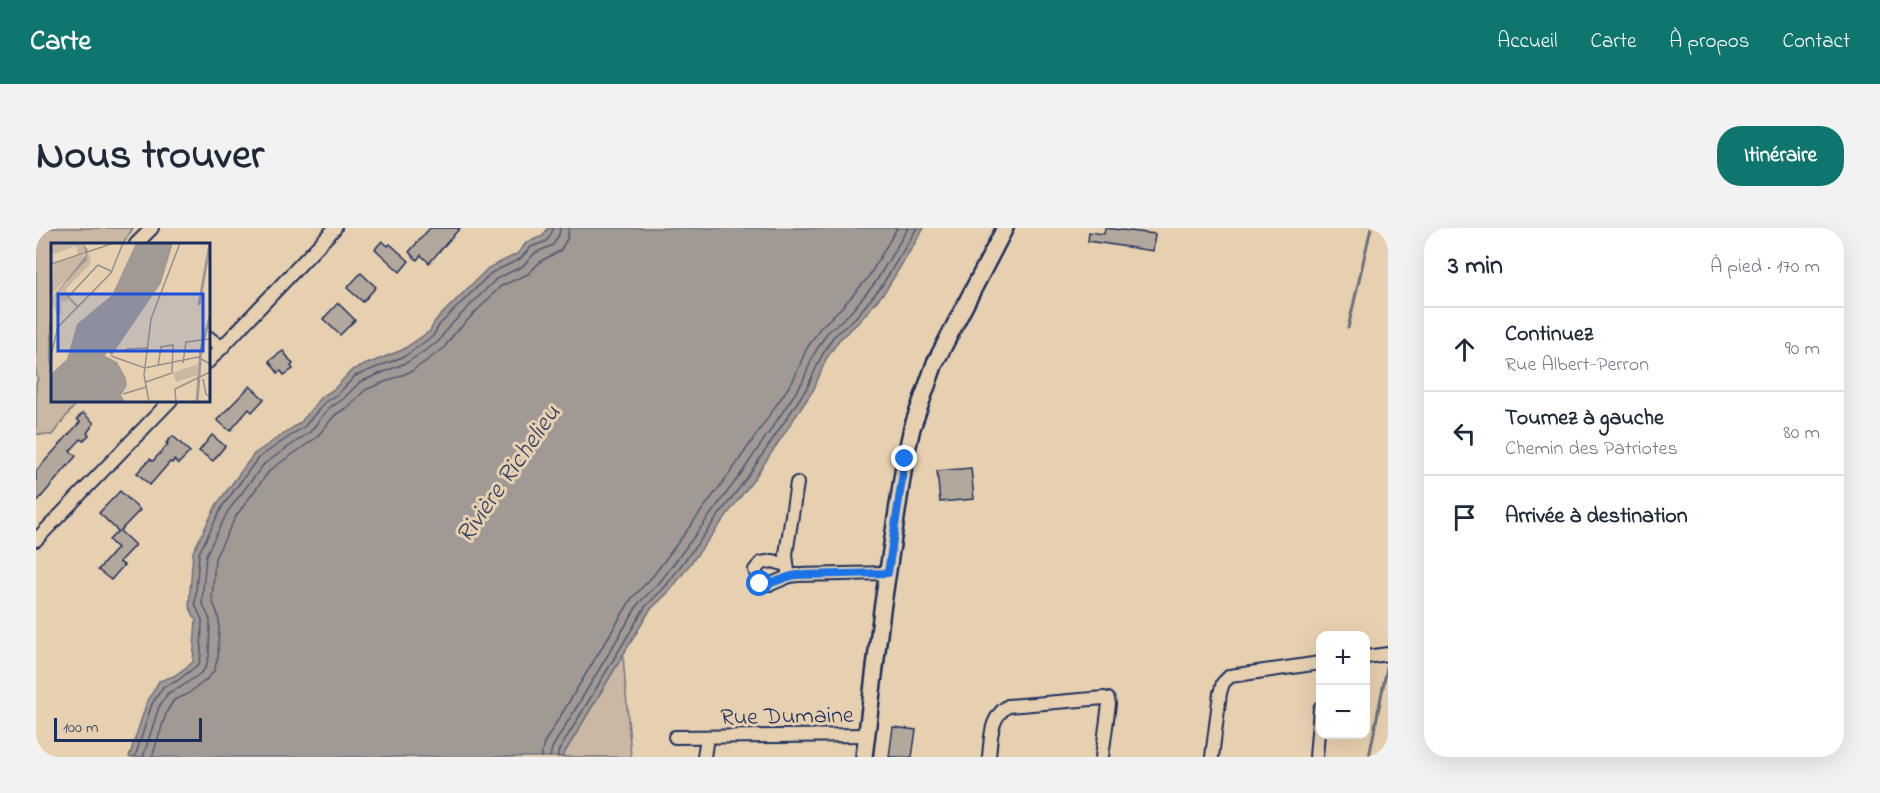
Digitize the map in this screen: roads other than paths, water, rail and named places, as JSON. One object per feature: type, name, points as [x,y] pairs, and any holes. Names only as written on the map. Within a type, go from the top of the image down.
[{"type":"main road","points":[[864,757],[905,459],[917,411],[935,363],[1005,228]]},
{"type":"street","points":[[137,243],[152,228]]},
{"type":"street","points":[[210,360],[335,228]]},
{"type":"street","points":[[210,339],[222,348]]},
{"type":"street","points":[[36,538],[169,402]]},
{"type":"street","points":[[797,483],[788,570],[888,573]]},
{"type":"street","points":[[1370,656],[1388,654]]},
{"type":"street","points":[[1212,757],[1220,693],[1223,683],[1230,676],[1316,664]]},
{"type":"street","points":[[989,757],[996,718],[1000,711],[1008,706],[1104,698],[1108,699],[1109,704],[1102,757]]},
{"type":"street","name":"Rue Dumaine","points":[[675,737],[867,735]]},
{"type":"street","name":"Rue Dumaine","points":[[704,757],[707,737]]},
{"type":"street","points":[[1316,757],[1317,739]]},
{"type":"water","name":"Rivière Richelieu","points":[[548,228],[924,228],[886,290],[859,322],[839,340],[826,359],[814,389],[754,479],[670,591],[650,610],[562,757],[129,757],[147,702],[159,681],[174,676],[193,662],[196,620],[189,606],[193,552],[217,504],[254,454],[301,422],[320,398],[334,389],[352,370],[402,350],[430,331],[435,321],[488,268],[517,254],[527,242],[543,236]]},
{"type":"waterway","points":[[1348,328],[1371,228]]},
{"type":"waterway","points":[[1369,757],[1388,662]]}]
